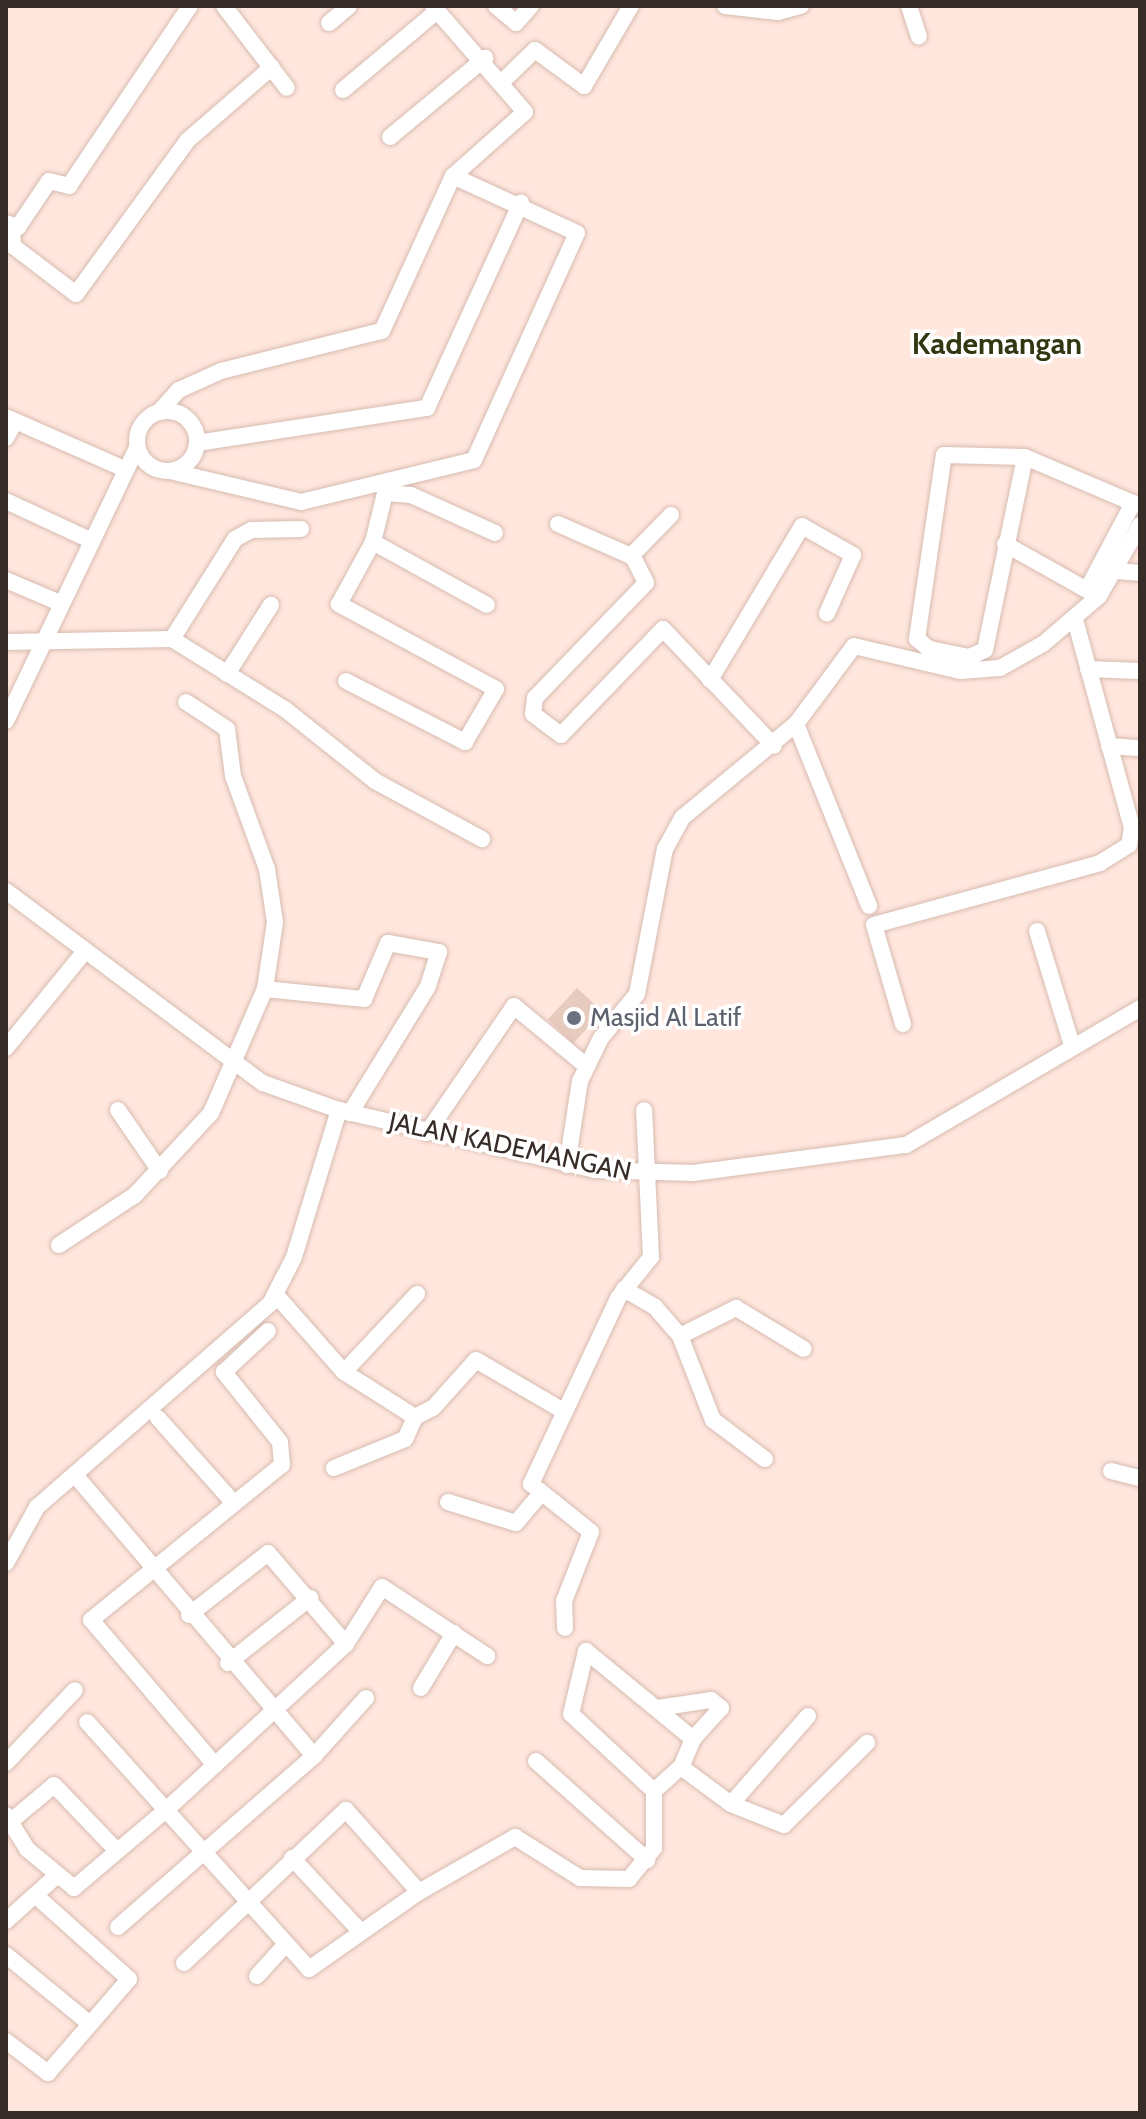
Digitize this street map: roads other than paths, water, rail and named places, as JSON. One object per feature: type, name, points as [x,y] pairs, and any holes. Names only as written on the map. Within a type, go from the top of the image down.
[{"type":"street","points":[[190,6],[69,186],[44,184],[9,225],[13,246],[76,294],[188,140],[272,67]]},
{"type":"street","points":[[224,6],[287,88]]},
{"type":"street","points":[[329,23],[349,6]]},
{"type":"street","points":[[496,6],[516,23],[531,6]]},
{"type":"street","points":[[504,80],[535,50],[584,86],[631,6]]},
{"type":"street","points":[[725,6],[778,9],[801,6]]},
{"type":"street","points":[[909,6],[919,36]]},
{"type":"street","points":[[6,721],[38,645],[92,541],[122,468],[137,447],[141,425],[159,412],[179,390],[221,371],[373,339],[453,176],[524,114],[504,80],[435,8],[343,90]]},
{"type":"street","points":[[390,137],[485,58]]},
{"type":"street","points":[[137,447],[152,467],[286,503],[388,487],[472,461],[484,443],[577,235],[521,203],[453,176]]},
{"type":"street","points":[[197,443],[427,408],[521,203]]},
{"type":"street","points":[[159,412],[186,418],[197,443],[189,462],[170,471]]},
{"type":"street","points":[[6,438],[10,419],[122,468]]},
{"type":"street","points":[[567,1165],[585,1065],[637,994],[671,834],[688,811],[774,746],[796,724],[854,646],[988,670],[1075,620],[1093,593],[1134,504],[1025,457],[944,455],[916,627],[922,646],[969,657],[984,652],[1025,457]]},
{"type":"street","points":[[388,487],[495,533]]},
{"type":"street","points":[[346,681],[465,742],[496,689],[339,604],[373,542],[388,487]]},
{"type":"street","points":[[6,501],[92,541]]},
{"type":"street","points":[[631,556],[671,515]]},
{"type":"street","points":[[558,524],[631,556],[646,583],[535,698],[533,714],[561,735],[662,629],[774,746]]},
{"type":"street","points":[[1093,593],[1117,571],[1140,525]]},
{"type":"street","points":[[710,680],[802,526],[853,554],[827,613]]},
{"type":"street","points":[[172,639],[235,539],[251,530],[301,529]]},
{"type":"street","points":[[373,542],[487,605]]},
{"type":"street","points":[[1005,544],[1093,593]]},
{"type":"street","points":[[1117,571],[1140,573]]},
{"type":"street","points":[[6,580],[60,603]]},
{"type":"street","points":[[227,674],[271,605]]},
{"type":"street","points":[[903,1024],[874,925],[1116,858],[1131,838],[1134,810],[1109,746],[1075,620]]},
{"type":"street","points":[[6,642],[38,645],[172,639],[298,718],[375,781],[482,839]]},
{"type":"street","points":[[1088,669],[1140,671]]},
{"type":"street","points":[[59,1245],[160,1171],[211,1113],[230,1062],[265,989],[274,894],[233,776],[227,729],[186,702]]},
{"type":"street","points":[[796,724],[869,906]]},
{"type":"street","points":[[1109,746],[1140,748]]},
{"type":"street","name":"JALAN KADEMANGAN","points":[[6,891],[230,1062],[263,1083],[345,1112],[427,1133],[567,1165],[643,1175],[906,1145],[1071,1042],[1140,1008]]},
{"type":"street","points":[[1037,931],[1071,1042]]},
{"type":"street","points":[[6,1563],[29,1515],[252,1325],[276,1295],[345,1112],[427,988],[439,952],[388,943],[364,999],[265,989]]},
{"type":"street","points":[[6,1048],[85,951]]},
{"type":"street","points":[[427,1133],[514,1006],[585,1065]]},
{"type":"street","points":[[118,1110],[160,1171]]},
{"type":"street","points":[[565,1628],[564,1601],[591,1532],[539,1496],[534,1473],[562,1410],[624,1289],[651,1257],[643,1175],[644,1110]]},
{"type":"street","points":[[624,1289],[655,1307],[680,1336],[713,1420],[765,1459]]},
{"type":"street","points":[[344,1372],[417,1294]]},
{"type":"street","points":[[276,1295],[344,1372],[415,1417]]},
{"type":"street","points":[[680,1336],[736,1308],[804,1349]]},
{"type":"street","points":[[215,1765],[92,1625],[95,1613],[231,1500],[285,1460],[280,1442],[224,1372],[268,1331]]},
{"type":"street","points":[[334,1468],[405,1439],[415,1417],[433,1408],[476,1360],[562,1410]]},
{"type":"street","points":[[158,1418],[231,1500]]},
{"type":"street","points":[[1111,1471],[1140,1478]]},
{"type":"street","points":[[75,1475],[228,1663],[314,1756]]},
{"type":"street","points":[[448,1502],[516,1523],[539,1496]]},
{"type":"street","points":[[189,1615],[261,1553],[275,1558],[346,1644]]},
{"type":"street","points":[[117,1851],[54,1785],[8,1819],[55,1877],[74,1888],[166,1810],[346,1644],[380,1587],[487,1656]]},
{"type":"street","points":[[228,1663],[310,1598]]},
{"type":"street","points":[[421,1688],[454,1633]]},
{"type":"street","points":[[87,1722],[286,1944],[315,1970],[361,1932],[419,1892],[515,1837],[584,1879],[629,1879],[647,1860],[654,1848],[654,1791],[571,1714],[586,1651],[693,1739]]},
{"type":"street","points":[[6,1763],[75,1690]]},
{"type":"street","points":[[118,1927],[314,1756],[366,1698]]},
{"type":"street","points":[[654,1791],[681,1767],[693,1739],[720,1715],[719,1704],[658,1708]]},
{"type":"street","points":[[731,1804],[808,1716]]},
{"type":"street","points":[[681,1767],[731,1804],[784,1825],[867,1743]]},
{"type":"street","points":[[536,1761],[647,1860]]},
{"type":"street","points":[[184,1963],[246,1900],[346,1810],[419,1892]]},
{"type":"street","points":[[292,1858],[361,1932]]},
{"type":"street","points":[[6,1921],[55,1877]]},
{"type":"street","points":[[9,2049],[48,2073],[127,1985],[129,1972],[35,1895]]},
{"type":"street","points":[[257,1976],[286,1944]]},
{"type":"street","points":[[6,1955],[90,2024]]},
{"type":"place","name":"Masjid Al Latif","points":[[574,1018]]},
{"type":"district","name":"Kademangan","points":[[997,344]]}]
